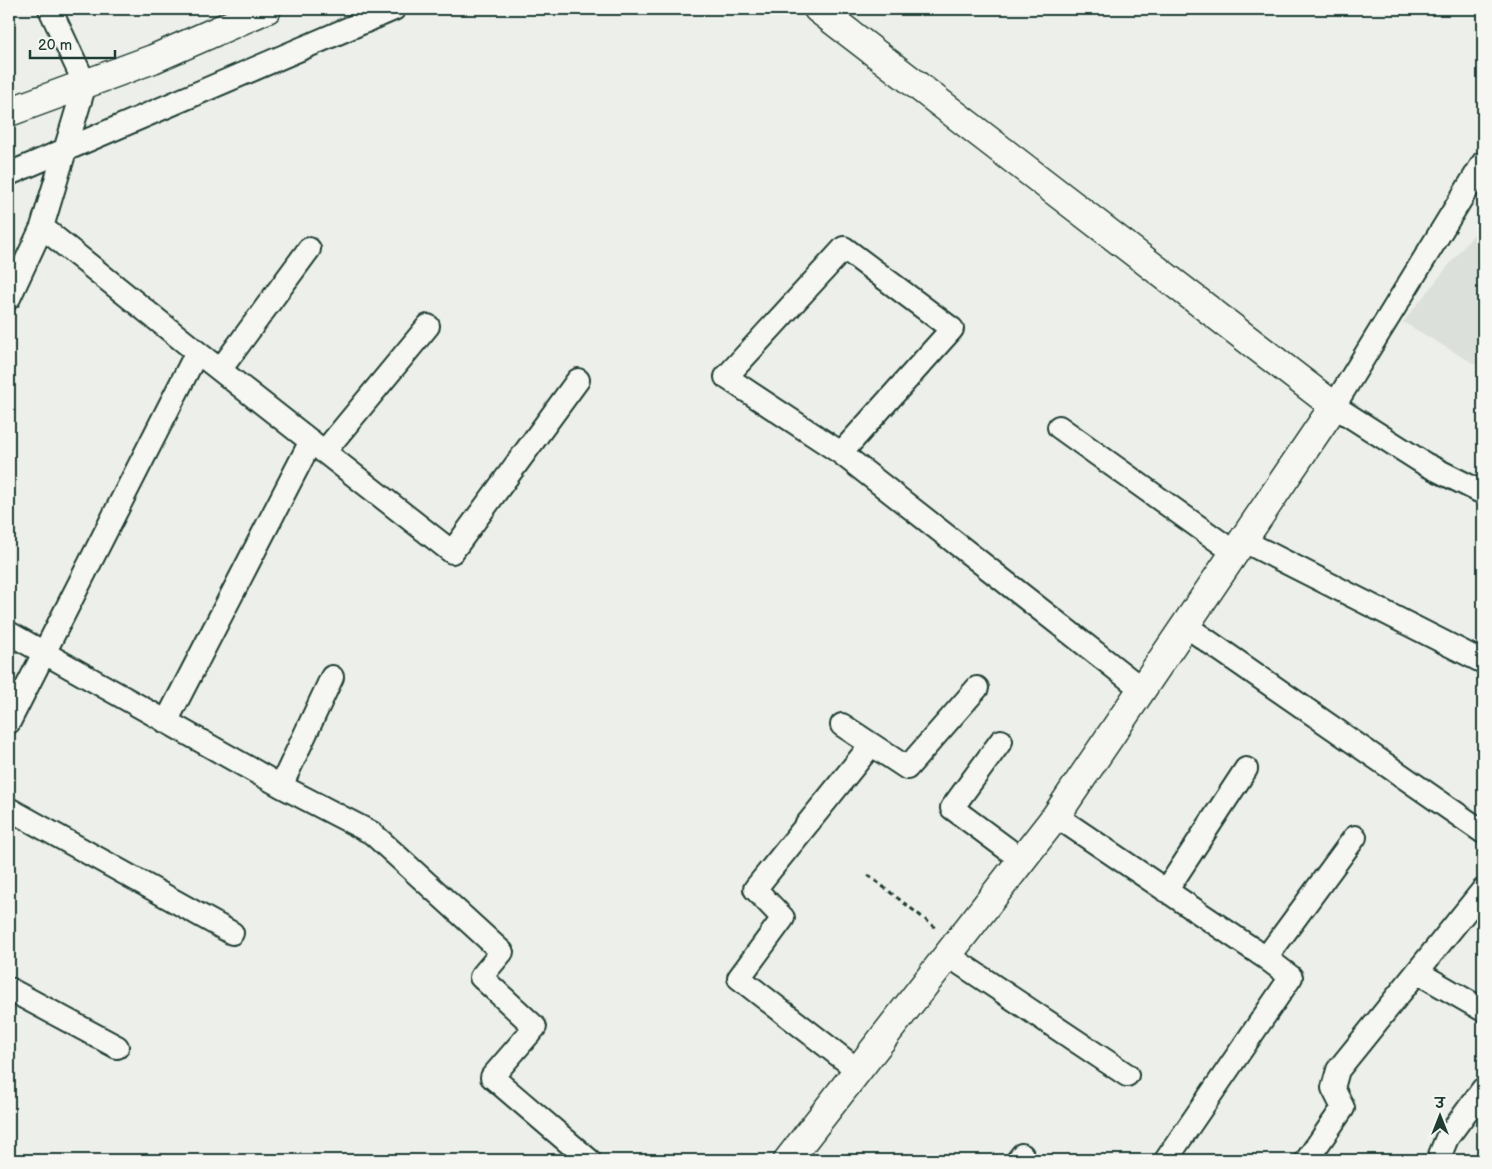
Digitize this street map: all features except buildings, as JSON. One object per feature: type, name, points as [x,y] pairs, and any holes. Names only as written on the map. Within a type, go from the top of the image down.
[{"type":"street","points":[[9,298],[42,227],[85,84],[50,9]]},
{"type":"street","points":[[9,112],[153,58],[267,9]]},
{"type":"street","points":[[9,174],[394,9]]},
{"type":"street","points":[[818,9],[1334,406],[1425,464],[1483,493]]},
{"type":"street","points":[[788,1160],[1056,816],[1334,406],[1483,163]]},
{"type":"street","points":[[42,227],[197,352],[452,552],[578,380]]},
{"type":"street","points":[[841,453],[952,329],[844,248],[726,377],[841,453],[1142,690]]},
{"type":"street","points":[[220,370],[309,249]]},
{"type":"street","points":[[166,722],[318,447],[428,326]]},
{"type":"street","points":[[9,722],[197,352]]},
{"type":"street","points":[[1059,427],[1239,547],[1483,662]]},
{"type":"street","points":[[1186,626],[1483,832]]},
{"type":"street","points":[[9,633],[281,786],[372,833],[502,952],[481,978],[535,1027],[492,1077],[589,1160]]},
{"type":"street","points":[[281,786],[332,677]]},
{"type":"street","points":[[842,725],[908,768],[977,688]]},
{"type":"street","points":[[1001,741],[952,808],[1022,860]]},
{"type":"street","points":[[859,1071],[739,978],[783,918],[755,888],[870,745]]},
{"type":"street","points":[[1166,891],[1246,769]]},
{"type":"street","points":[[9,809],[232,934]]},
{"type":"street","points":[[1056,816],[1291,976],[1166,1160]]},
{"type":"street","points":[[1266,958],[1355,836]]},
{"type":"street","points":[[1307,1160],[1343,1108],[1333,1088],[1338,1070],[1483,890]]},
{"type":"street","points":[[953,950],[1127,1075]]},
{"type":"street","points":[[1417,972],[1483,1010]]},
{"type":"street","points":[[9,989],[118,1047]]},
{"type":"street","points":[[1443,1160],[1440,1155],[1447,1138],[1483,1089]]},
{"type":"path","points":[[868,875],[953,950]]},
{"type":"shaded area","points":[[1483,223],[1483,369],[1403,322]]}]
